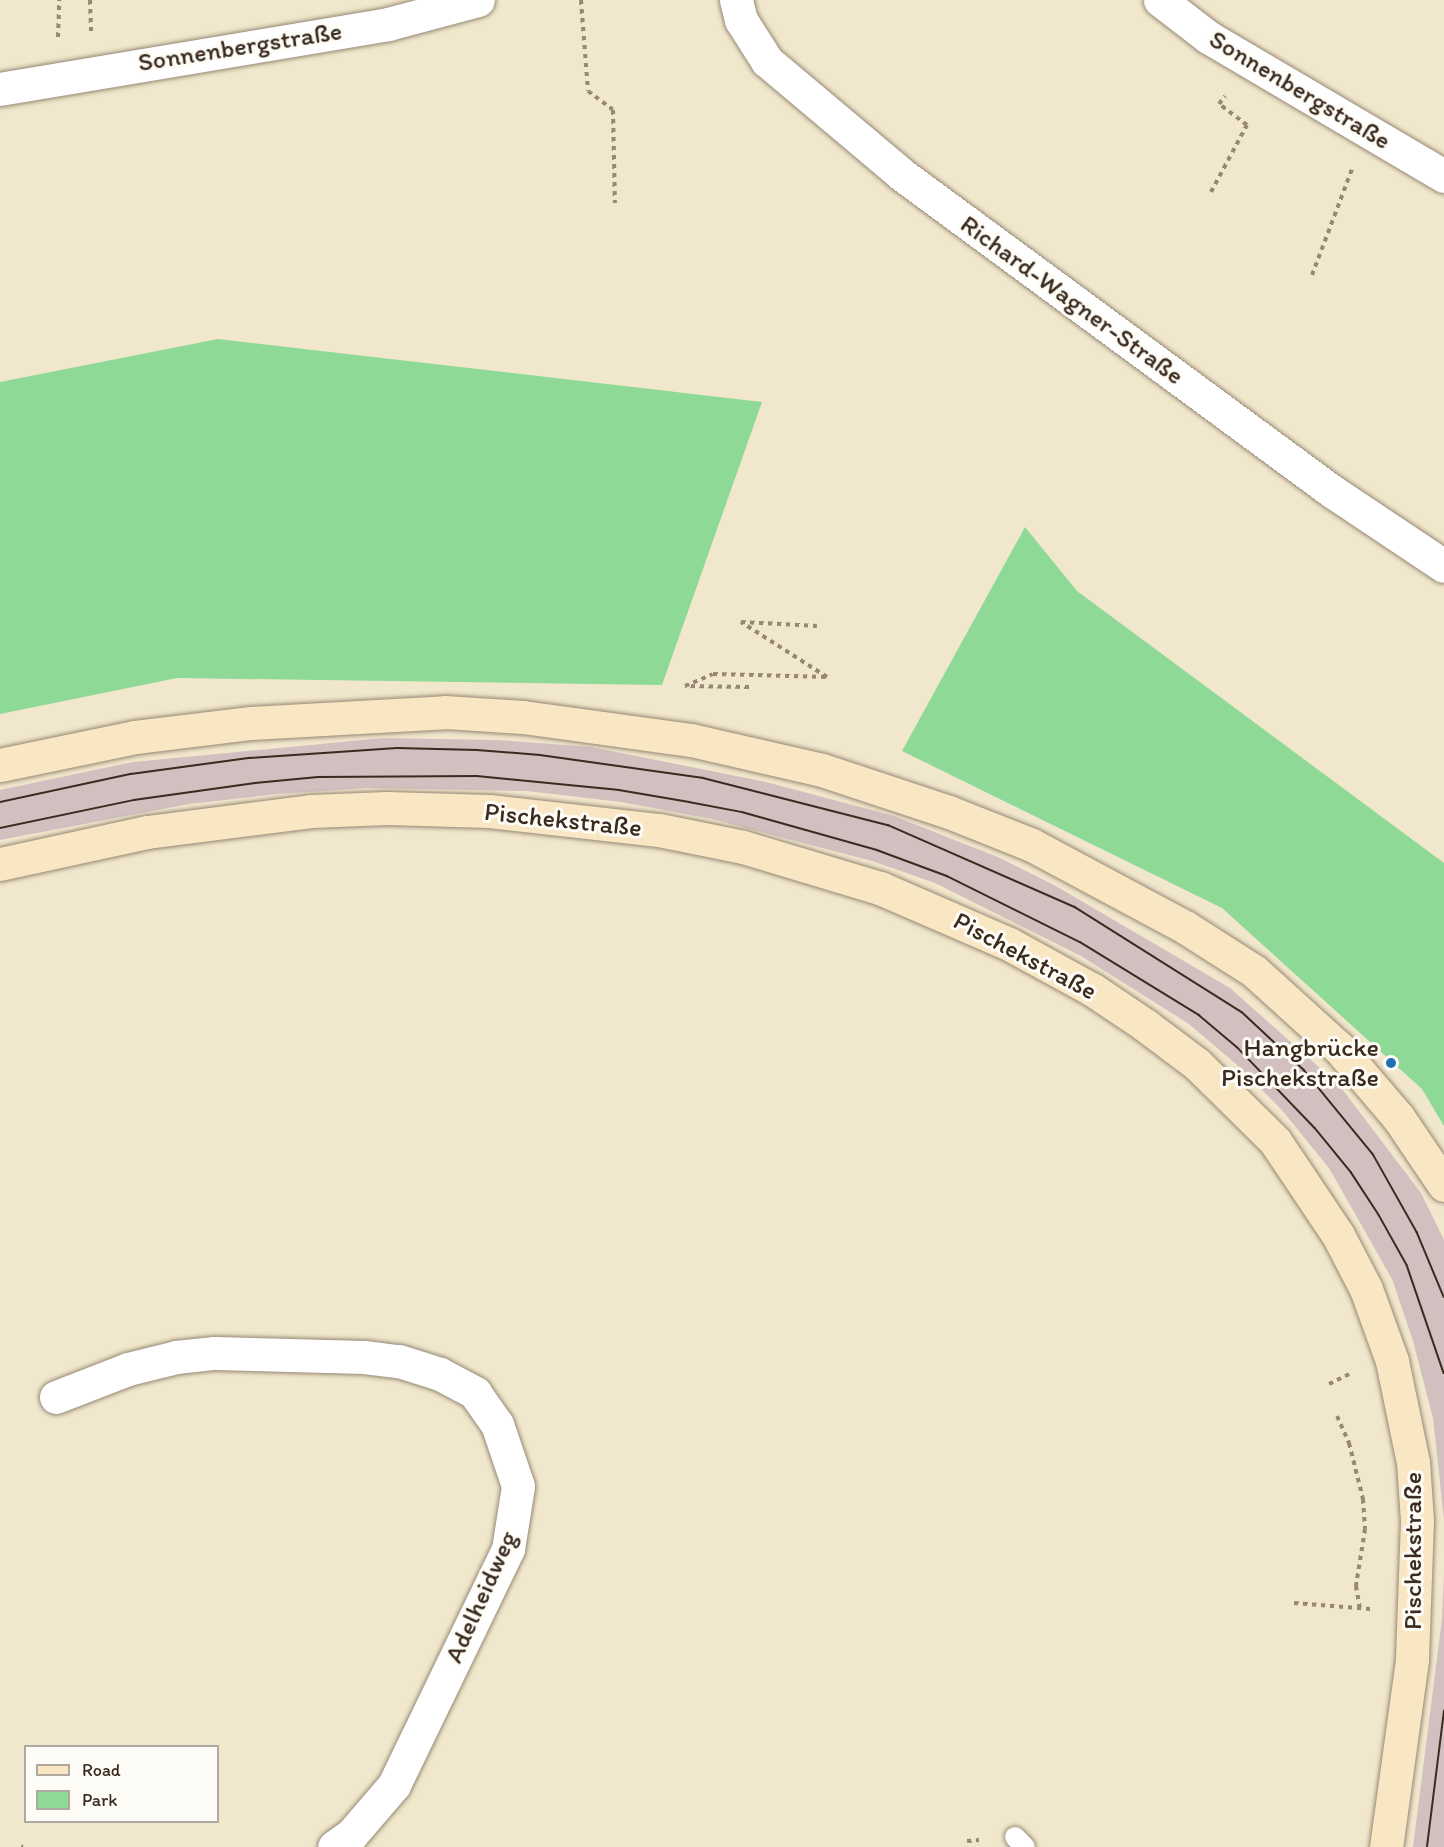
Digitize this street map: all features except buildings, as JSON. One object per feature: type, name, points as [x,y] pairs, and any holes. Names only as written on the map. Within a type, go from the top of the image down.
[{"type":"main road","points":[[0,765],[135,737],[240,724],[445,712],[523,717],[691,740],[760,753],[822,770],[949,812],[1032,845],[1185,927],[1254,971],[1339,1047],[1398,1117],[1444,1185]]},
{"type":"main road","name":"Pischekstraße","points":[[0,864],[147,832],[322,811],[489,811],[659,830],[815,866],[920,904],[1020,950],[1093,990],[1145,1025],[1197,1064],[1275,1141],[1338,1235],[1366,1289],[1392,1361],[1413,1462],[1418,1521],[1412,1660],[1386,1847]]},
{"type":"street","name":"Sonnenbergstraße","points":[[0,89],[388,24],[478,0]]},
{"type":"street","name":"Richard-Wagner-Straße","points":[[736,0],[741,20],[767,61],[901,174],[1333,492],[1444,566]]},
{"type":"street","name":"Sonnenbergstraße","points":[[1160,0],[1208,37],[1444,176]]},
{"type":"street","name":"Adelheidweg","points":[[56,1397],[128,1369],[176,1357],[215,1353],[364,1357],[399,1360],[440,1374],[475,1394],[497,1424],[518,1486],[508,1549],[394,1785],[352,1834],[334,1847]]},
{"type":"path","points":[[582,0],[588,91],[613,110],[615,203]]},
{"type":"path","points":[[1211,192],[1247,125],[1219,104]]},
{"type":"path","points":[[1312,275],[1367,129]]},
{"type":"path","points":[[749,687],[685,686],[713,674],[827,677],[741,622],[817,626]]},
{"type":"path","points":[[1329,1384],[1356,1371]]},
{"type":"path","points":[[1337,1416],[1355,1462],[1363,1499],[1365,1529],[1356,1586],[1360,1608]]},
{"type":"path","points":[[1294,1603],[1372,1609]]},
{"type":"shaded area","points":[[383,738],[498,740],[591,747],[766,782],[894,816],[1000,858],[1054,885],[1230,988],[1339,1085],[1421,1193],[1444,1240],[1444,1520],[1433,1418],[1413,1341],[1392,1279],[1329,1168],[1281,1109],[1236,1064],[1189,1024],[1081,956],[935,883],[872,861],[712,819],[621,802],[527,791],[368,788],[277,794],[189,804],[0,840],[0,790],[133,762]]},
{"type":"shaded area","points":[[1444,1574],[1444,1847],[1413,1847],[1442,1619]]},
{"type":"green space","points":[[218,339],[762,402],[662,685],[177,678],[0,714],[0,382]]},
{"type":"green space","points":[[1025,527],[1077,591],[1444,863],[1444,1126],[1422,1089],[1222,908],[902,751]]},
{"type":"tram line","points":[[0,802],[131,774],[250,758],[397,748],[477,750],[540,755],[703,778],[888,825],[1075,907],[1242,1012],[1304,1070],[1373,1154],[1417,1232],[1444,1297]]},
{"type":"tram line","points":[[0,828],[134,800],[255,783],[318,777],[477,776],[619,790],[742,812],[877,850],[947,876],[1080,942],[1199,1015],[1237,1047],[1315,1128],[1351,1172],[1379,1215],[1407,1265],[1444,1373]]},
{"type":"tram line","points":[[1427,1847],[1444,1711]]},
{"type":"place","name":"Hangbrücke Pischekstraße","points":[[1391,1063]]}]
